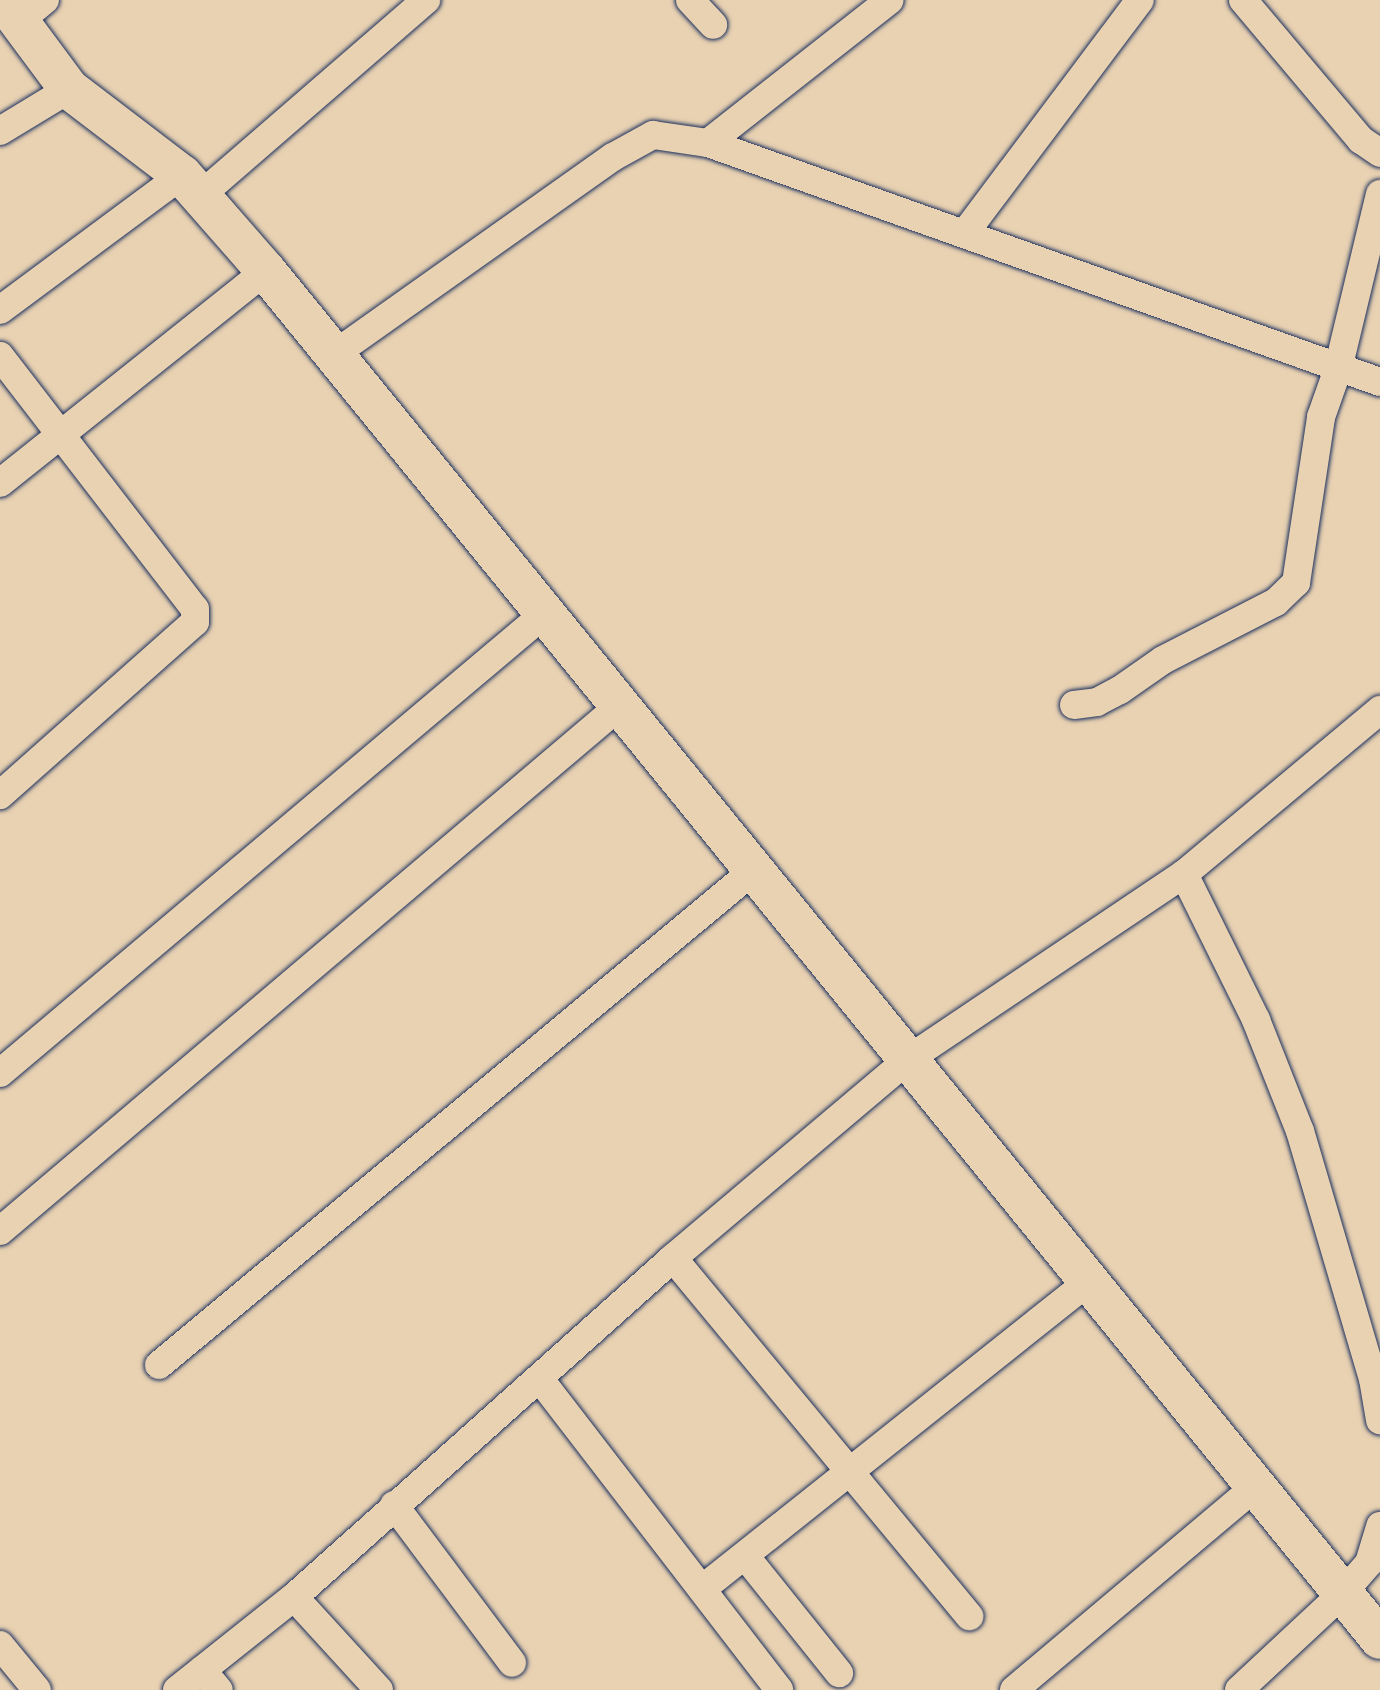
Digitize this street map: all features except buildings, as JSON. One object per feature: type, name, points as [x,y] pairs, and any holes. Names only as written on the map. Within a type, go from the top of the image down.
[{"type":"street","points":[[0,310],[192,185],[426,0]]},
{"type":"street","points":[[690,0],[713,25]]},
{"type":"street","points":[[708,143],[890,0]]},
{"type":"street","points":[[965,233],[1140,0]]},
{"type":"street","points":[[1243,0],[1361,140],[1380,153]]},
{"type":"street","points":[[23,6],[69,89],[192,185],[336,353],[543,615],[910,1058],[1254,1488],[1380,1639]]},
{"type":"street","points":[[0,131],[69,89]]},
{"type":"street","points":[[336,353],[613,157],[653,135],[708,143],[1380,382]]},
{"type":"street","points":[[1074,705],[1097,702],[1120,690],[1163,660],[1276,602],[1296,583],[1321,417],[1338,369],[1380,194]]},
{"type":"street","points":[[0,483],[266,271]]},
{"type":"street","points":[[0,356],[62,432],[195,609],[195,622],[0,795]]},
{"type":"street","points":[[0,1073],[543,615]]},
{"type":"street","points":[[0,1231],[618,707]]},
{"type":"street","points":[[177,1690],[210,1680],[394,1505],[673,1258],[910,1058],[1184,874],[1380,710]]},
{"type":"street","points":[[159,1365],[754,870]]},
{"type":"street","points":[[1184,874],[1256,1020],[1300,1131],[1369,1365],[1380,1420]]},
{"type":"street","points":[[673,1258],[969,1616]]},
{"type":"street","points":[[702,1589],[1089,1281]]},
{"type":"street","points":[[539,1378],[779,1690]]},
{"type":"street","points":[[1014,1690],[1254,1488]]},
{"type":"street","points":[[394,1505],[512,1663]]},
{"type":"street","points":[[1239,1690],[1341,1595],[1369,1563],[1380,1526]]},
{"type":"street","points":[[746,1557],[839,1673]]},
{"type":"street","points":[[294,1597],[379,1690]]},
{"type":"street","points":[[0,1645],[37,1690]]}]
